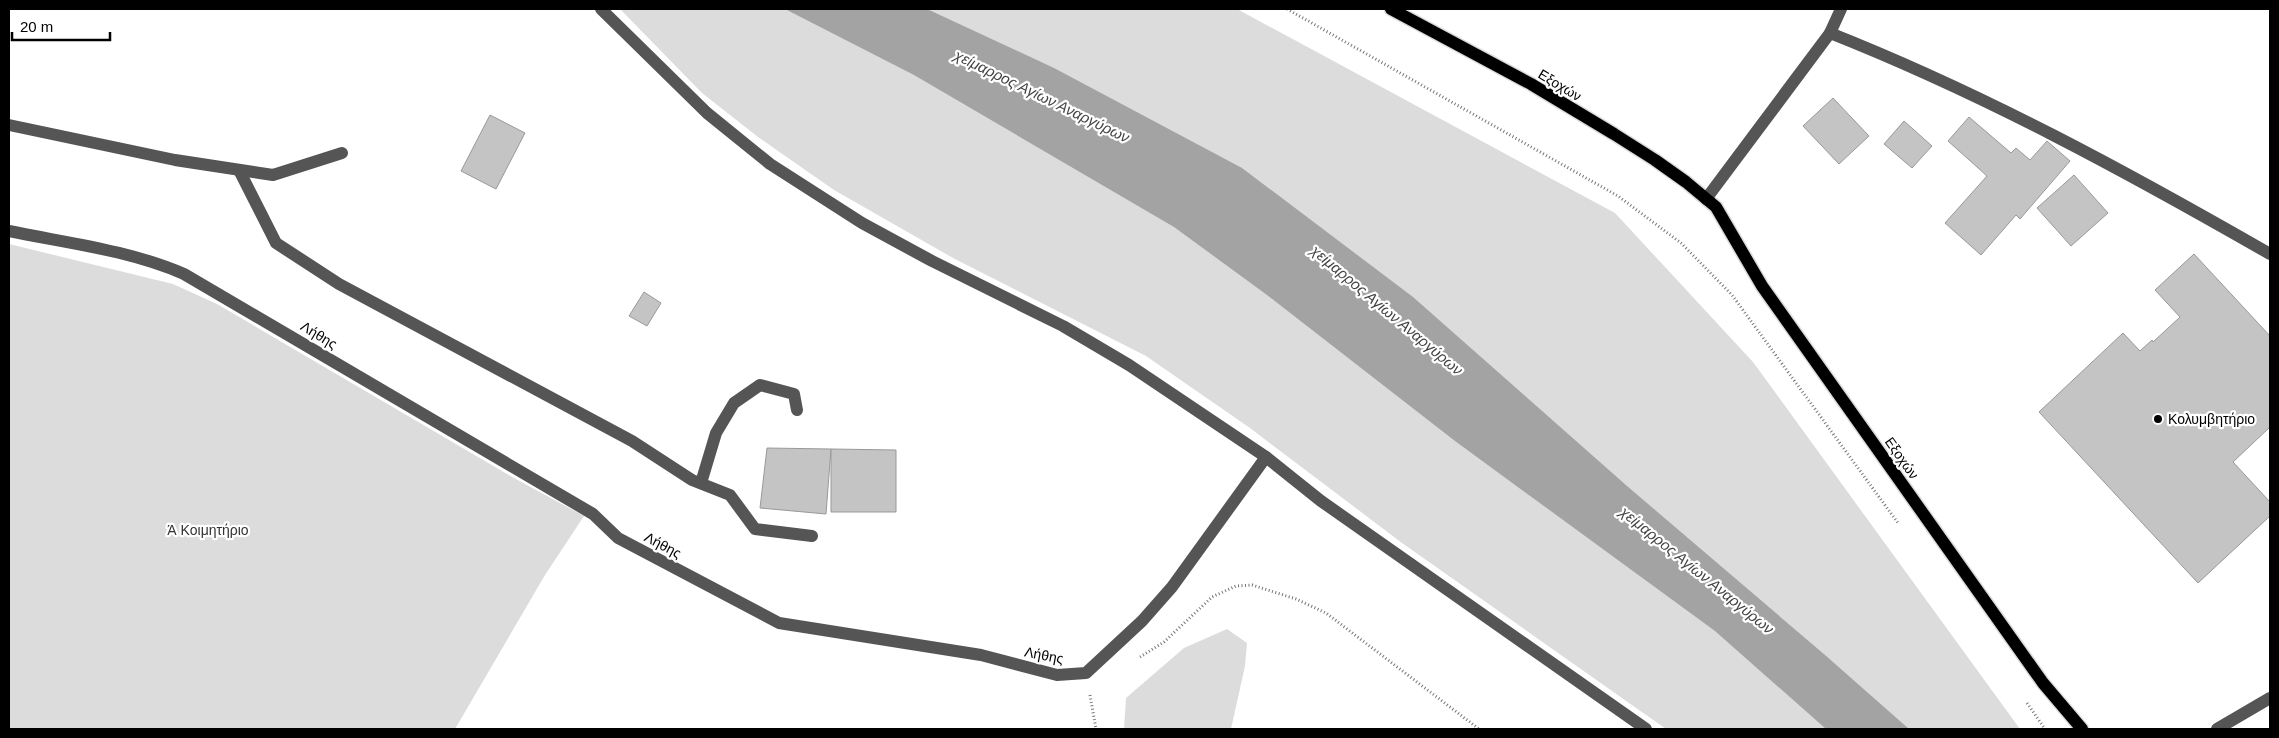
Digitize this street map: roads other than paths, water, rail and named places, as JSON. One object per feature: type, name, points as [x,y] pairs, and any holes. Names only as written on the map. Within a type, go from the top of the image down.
[{"type":"main road","name":"Εξοχών","points":[[1391,9],[1556,99],[1655,160],[1716,207],[1762,286],[2043,683],[2082,729]]},
{"type":"street","points":[[601,9],[713,118],[770,164],[802,186],[910,249],[1063,326],[1129,365],[1266,458],[1336,512],[1646,729]]},
{"type":"street","points":[[1706,199],[1830,33],[1841,9]]},
{"type":"street","points":[[1830,33],[1896,59],[2013,113],[2180,202],[2270,254]]},
{"type":"street","points":[[9,125],[175,160],[273,175],[342,153]]},
{"type":"street","points":[[239,170],[276,243],[338,284],[632,441],[692,480],[730,495],[755,529],[812,536]]},
{"type":"street","name":"Λήθης","points":[[9,231],[135,258],[184,274],[593,514],[618,538],[779,623],[981,655],[1057,676],[1086,673],[1142,621],[1172,587],[1266,458]]},
{"type":"street","points":[[701,483],[716,433],[734,404],[760,385],[794,394],[797,410]]},
{"type":"street","points":[[2217,729],[2270,698]]},
{"type":"water","name":"χείμαρρος Αγίων Αναργύρων","points":[[785,9],[927,9],[1054,68],[1242,168],[1413,297],[1627,486],[1909,729],[1826,729],[1715,631],[1455,441],[1267,295],[1174,227],[914,75]]},
{"type":"place","name":"Κολυμβητήριο","points":[[2158,419]]},
{"type":"park label","name":"Ά Κοιμητήριο","points":[[208,530]]}]
